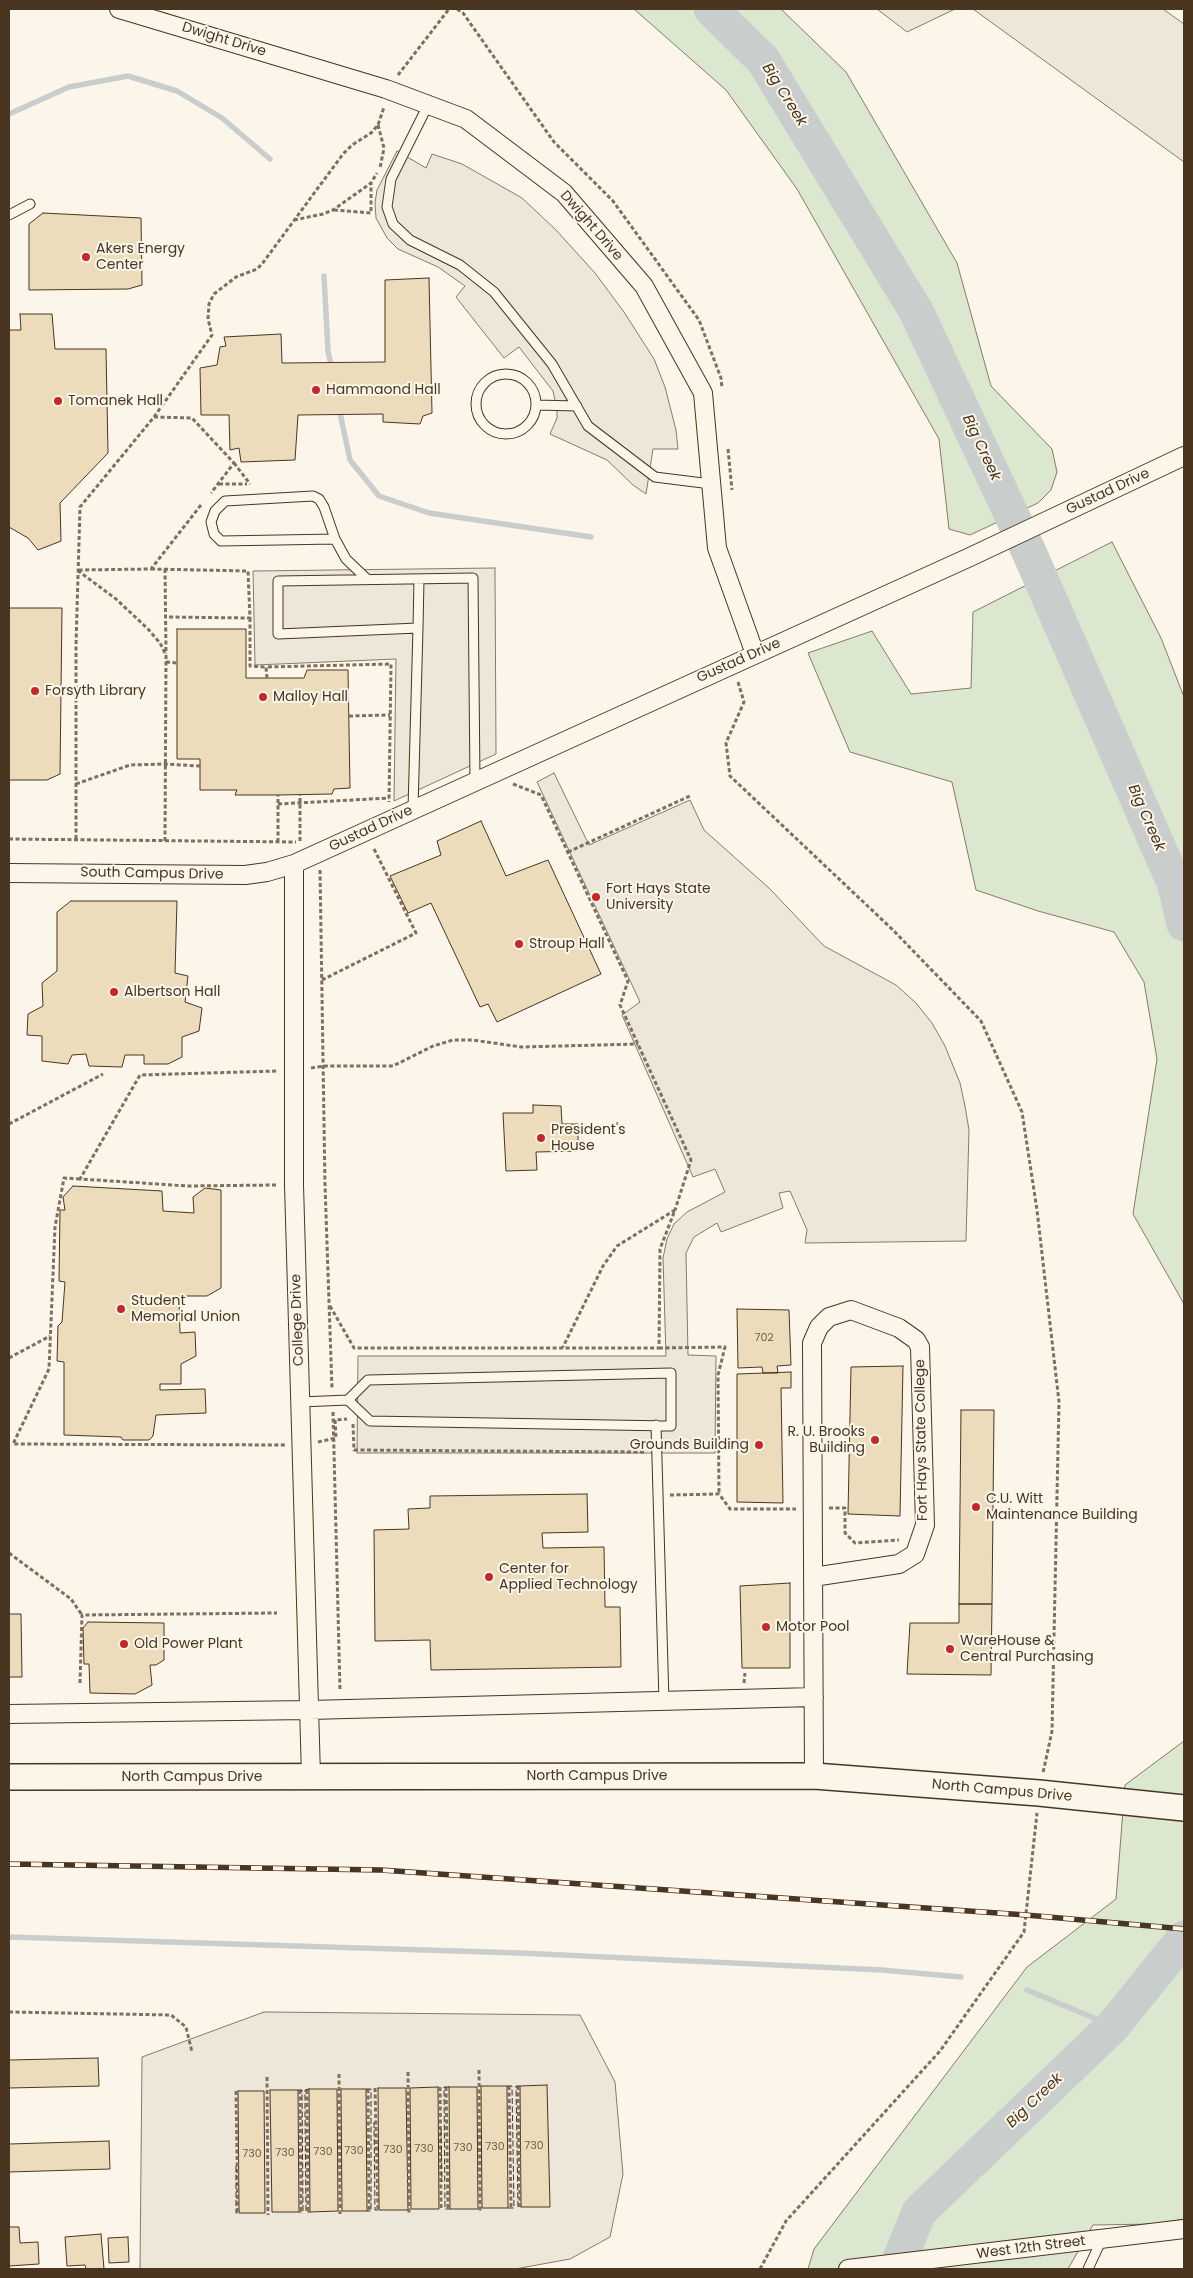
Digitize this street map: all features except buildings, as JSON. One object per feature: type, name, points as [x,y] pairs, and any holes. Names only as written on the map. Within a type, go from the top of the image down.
[{"type":"main road","name":"North Campus Drive","points":[[9,1777],[814,1776],[1039,1793],[1184,1808]]},
{"type":"street","name":"Dwight Drive","points":[[119,9],[386,89],[466,119],[564,193],[644,286],[703,393],[717,548],[755,654]]},
{"type":"street","name":"Gustad Drive","points":[[294,864],[970,557],[1184,456]]},
{"type":"street","name":"South Campus Drive","points":[[9,873],[244,875],[267,872],[294,864]]},
{"type":"street","name":"College Drive","points":[[294,864],[294,1185],[311,1776]]},
{"type":"street","name":"Fort Hays State College","points":[[813,1577],[899,1564],[915,1554],[925,1525],[920,1347],[916,1340],[899,1328],[851,1310],[829,1317],[819,1327],[812,1344],[813,1577],[814,1698],[814,1776]]},
{"type":"street","points":[[9,1714],[309,1710],[814,1698]]},
{"type":"street","name":"West 12th Street","points":[[848,2269],[1184,2229]]},
{"type":"lane","points":[[428,105],[390,179],[387,207],[393,224],[410,240],[460,265],[494,292],[552,364],[588,426],[655,477],[711,484]]},
{"type":"lane","points":[[9,214],[30,204]]},
{"type":"lane","points":[[505,374],[514,375],[530,386],[535,395],[536,405],[529,423],[522,430],[502,434],[492,431],[484,425],[478,417],[476,407],[480,388],[495,376],[505,374]]},
{"type":"lane","points":[[536,405],[577,406]]},
{"type":"lane","points":[[335,539],[221,542],[214,534],[210,522],[215,510],[225,501],[313,496],[319,499],[324,507],[335,539],[346,559],[367,579]]},
{"type":"lane","points":[[418,628],[278,634],[278,581],[474,578],[475,781]]},
{"type":"lane","points":[[413,809],[419,579]]},
{"type":"lane","points":[[300,1402],[348,1400],[368,1380],[671,1373],[671,1426],[370,1421],[348,1400]]},
{"type":"lane","points":[[656,1425],[664,1701]]},
{"type":"lane","points":[[1088,2269],[1102,2240]]},
{"type":"path","points":[[410,61],[449,9]]},
{"type":"path","points":[[458,9],[463,12],[554,142],[613,201],[699,320],[721,378],[723,396]]},
{"type":"path","points":[[76,839],[77,570],[80,507],[154,417],[212,335],[208,319],[209,304],[214,294],[236,277],[257,269],[262,264],[343,154],[352,145],[371,134],[378,124],[384,108],[386,89]]},
{"type":"path","points":[[294,220],[333,210],[371,183],[380,169],[384,148],[378,124]]},
{"type":"path","points":[[333,210],[371,213],[371,183]]},
{"type":"path","points":[[154,417],[192,418],[234,463],[250,484],[251,499]]},
{"type":"path","points":[[728,444],[732,491]]},
{"type":"path","points":[[151,569],[234,463]]},
{"type":"path","points":[[77,570],[164,569],[248,571],[250,666],[391,664],[389,807]]},
{"type":"path","points":[[164,569],[166,617],[165,840]]},
{"type":"path","points":[[77,570],[129,611],[160,643],[166,655]]},
{"type":"path","points":[[166,617],[250,618]]},
{"type":"path","points":[[166,662],[177,662]]},
{"type":"path","points":[[730,665],[744,702],[726,743],[730,776],[893,930],[982,1020],[1022,1112],[1037,1210],[1059,1402],[1052,1731],[1039,1793],[1024,1932],[940,2051],[786,2221],[760,2269]]},
{"type":"path","points":[[266,667],[267,678]]},
{"type":"path","points":[[349,716],[390,715]]},
{"type":"path","points":[[76,784],[130,765],[166,764],[200,766]]},
{"type":"path","points":[[513,784],[541,795],[568,852],[628,981],[620,1005],[691,1160],[660,1249],[659,1348]]},
{"type":"path","points":[[278,795],[278,842]]},
{"type":"path","points":[[300,795],[300,842]]},
{"type":"path","points":[[568,852],[692,795]]},
{"type":"path","points":[[278,804],[389,798]]},
{"type":"path","points":[[9,838],[278,842],[314,842],[320,839],[340,1709]]},
{"type":"path","points":[[322,980],[416,933],[374,849]]},
{"type":"path","points":[[9,1124],[103,1074]]},
{"type":"path","points":[[80,1179],[64,1178],[55,1227],[49,1369],[11,1444],[302,1446],[336,1438],[335,1420],[353,1419],[354,1450],[643,1451],[646,1456]]},
{"type":"path","points":[[563,1347],[603,1266],[617,1246],[675,1210]]},
{"type":"path","points":[[330,1305],[354,1348],[725,1347],[718,1376],[719,1494]]},
{"type":"path","points":[[9,1358],[50,1336]]},
{"type":"path","points":[[9,1553],[71,1599],[82,1614],[80,1683]]},
{"type":"path","points":[[82,1614],[277,1613]]},
{"type":"path","points":[[739,1688],[744,1682],[744,1673]]},
{"type":"path","points":[[9,2012],[171,2015],[186,2027],[192,2052]]},
{"type":"path","points":[[479,2070],[480,2211]]},
{"type":"path","points":[[408,2072],[409,2213]]},
{"type":"path","points":[[339,2074],[340,2214]]},
{"type":"path","points":[[267,2077],[268,2215]]},
{"type":"path","points":[[510,2086],[511,2208]]},
{"type":"path","points":[[518,2086],[520,2208]]},
{"type":"path","points":[[440,2087],[441,2209]]},
{"type":"path","points":[[446,2087],[448,2209]]},
{"type":"path","points":[[375,2088],[378,2210]]},
{"type":"path","points":[[368,2089],[369,2211]]},
{"type":"path","points":[[300,2090],[301,2212]]},
{"type":"path","points":[[306,2090],[308,2212]]},
{"type":"path","points":[[236,2091],[235,2185],[238,2213]]},
{"type":"path","points":[[510,2110],[518,2110]]},
{"type":"path","points":[[440,2112],[447,2112]]},
{"type":"path","points":[[369,2114],[376,2114]]},
{"type":"path","points":[[300,2116],[307,2116]]},
{"type":"path","points":[[510,2144],[519,2144]]},
{"type":"path","points":[[440,2146],[447,2146]]},
{"type":"path","points":[[369,2148],[376,2148]]},
{"type":"path","points":[[300,2150],[307,2150]]},
{"type":"path","points":[[510,2178],[519,2178]]},
{"type":"path","points":[[440,2180],[447,2180]]},
{"type":"path","points":[[369,2182],[377,2182]]},
{"type":"path","points":[[301,2183],[308,2183]]},
{"type":"green space","points":[[634,9],[781,9],[846,72],[957,263],[991,386],[1052,449],[1057,472],[1051,490],[1038,503],[970,535],[949,529],[939,439],[797,189],[726,90]]},
{"type":"green space","points":[[1112,542],[1161,638],[1184,697],[1184,1304],[1133,1214],[1157,1059],[1144,982],[1114,932],[1038,911],[976,890],[952,782],[850,752],[808,653],[872,631],[911,694],[971,688],[973,612]]},
{"type":"green space","points":[[1184,1741],[1184,2219],[1155,2224],[1093,2225],[1068,2269],[808,2269],[814,2249],[1027,1967],[1116,1899],[1125,1785]]},
{"type":"shaded area","points":[[877,9],[955,9],[907,32]]},
{"type":"shaded area","points":[[973,9],[1163,9],[1184,24],[1184,162]]},
{"type":"shaded area","points":[[397,151],[426,168],[432,154],[462,164],[522,198],[556,230],[595,273],[624,312],[654,359],[665,387],[676,430],[678,449],[653,449],[646,494],[633,485],[607,460],[550,434],[557,418],[553,391],[519,347],[504,358],[456,297],[465,286],[438,267],[398,249],[387,238],[376,218],[375,203],[377,190]]},
{"type":"shaded area","points":[[495,568],[496,754],[394,801],[396,659],[255,665],[253,571]]},
{"type":"shaded area","points":[[554,773],[589,845],[690,800],[704,830],[770,889],[824,946],[896,985],[916,1003],[932,1023],[945,1046],[960,1083],[965,1106],[969,1130],[966,1241],[805,1243],[807,1230],[790,1191],[779,1193],[783,1208],[721,1232],[717,1223],[694,1237],[686,1253],[688,1355],[716,1356],[715,1453],[357,1453],[358,1356],[666,1356],[663,1258],[667,1239],[674,1224],[687,1212],[725,1192],[715,1169],[693,1177],[622,1015],[640,1002],[537,782]]},
{"type":"shaded area","points":[[264,2012],[580,2015],[615,2082],[623,2174],[610,2237],[570,2259],[515,2269],[140,2269],[142,2057]]},
{"type":"waterway","name":"Big Creek","points":[[711,9],[763,60],[916,311],[1029,552],[1175,885],[1184,924]]},
{"type":"waterway","points":[[9,114],[69,87],[128,76],[177,91],[222,118],[270,159]]},
{"type":"waterway","points":[[324,276],[328,351],[332,370]]},
{"type":"waterway","points":[[339,408],[350,460],[379,496],[429,513],[591,537]]},
{"type":"waterway","points":[[9,1937],[520,1953],[882,1970],[961,1977]]},
{"type":"waterway","name":"Big Creek","points":[[896,2269],[919,2212],[1113,2026],[1184,1938]]},
{"type":"waterway","points":[[1027,1990],[1113,2026]]},
{"type":"railway","points":[[9,1864],[381,1870],[1026,1915],[1184,1929]]},
{"type":"fence","points":[[507,2086],[512,2086],[514,2208],[508,2208]]},
{"type":"fence","points":[[520,2086],[516,2086],[518,2207],[521,2207]]},
{"type":"fence","points":[[449,2087],[444,2087],[445,2209],[450,2209]]},
{"type":"fence","points":[[309,2089],[305,2090],[305,2110],[306,2212],[310,2212]]},
{"type":"fence","points":[[366,2089],[371,2089],[371,2211],[367,2211]]},
{"type":"fence","points":[[298,2090],[302,2090],[303,2212],[299,2212]]},
{"type":"fence","points":[[374,2122],[375,2210],[379,2210]]},
{"type":"fence","points":[[441,2129],[442,2182]]},
{"type":"fence","points":[[236,2166],[236,2213],[239,2213]]},
{"type":"place","name":"Akers Energy Center","points":[[86,257]]},
{"type":"place","name":"Hammaond Hall","points":[[316,390]]},
{"type":"place","name":"Tomanek Hall","points":[[58,401]]},
{"type":"place","name":"Forsyth Library","points":[[35,691]]},
{"type":"place","name":"Malloy Hall","points":[[263,697]]},
{"type":"place","name":"Fort Hays State University","points":[[596,897]]},
{"type":"place","name":"Stroup Hall","points":[[519,944]]},
{"type":"place","name":"Albertson Hall","points":[[114,992]]},
{"type":"place","name":"President's House","points":[[541,1138]]},
{"type":"place","name":"Student Memorial Union","points":[[121,1309]]},
{"type":"place","name":"R. U. Brooks Building","points":[[875,1440]]},
{"type":"place","name":"Grounds Building","points":[[759,1445]]},
{"type":"place","name":"C.U. Witt Maintenance Building","points":[[976,1507]]},
{"type":"place","name":"Center for Applied Technology","points":[[489,1577]]},
{"type":"place","name":"Motor Pool","points":[[766,1627]]},
{"type":"place","name":"Old Power Plant","points":[[124,1644]]},
{"type":"place","name":"WareHouse & Central Purchasing","points":[[950,1649]]}]
